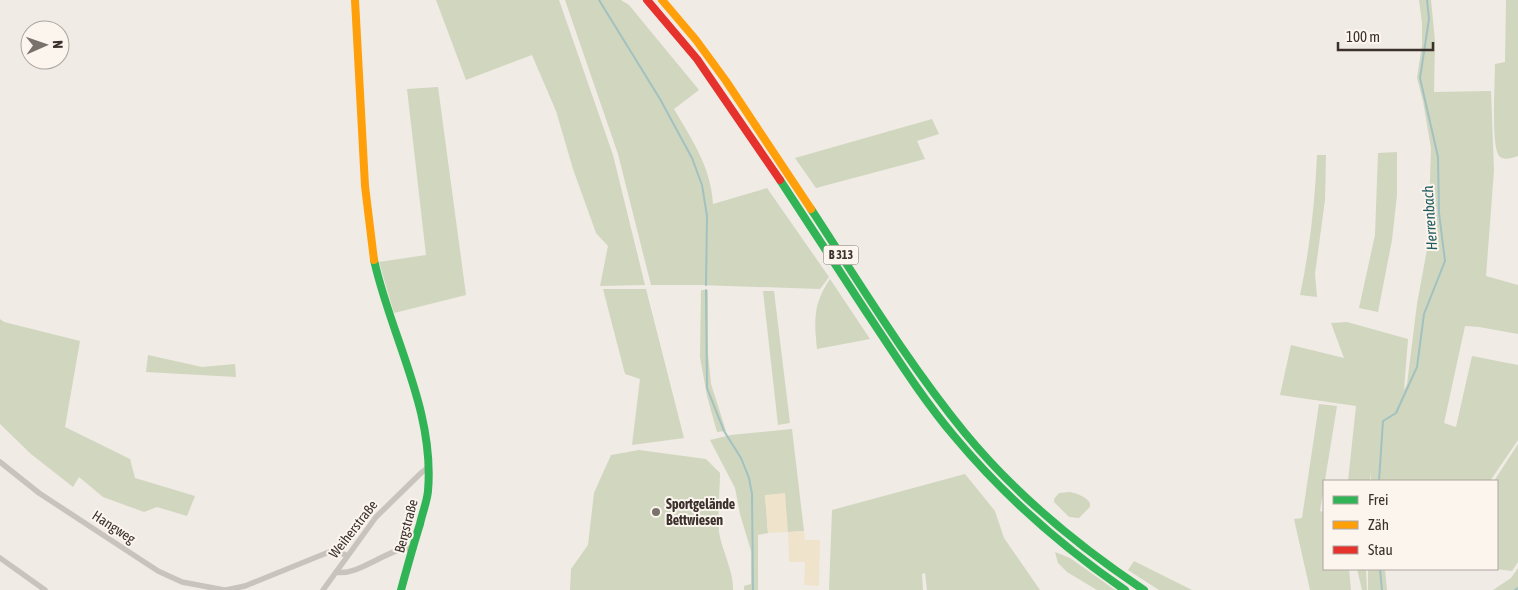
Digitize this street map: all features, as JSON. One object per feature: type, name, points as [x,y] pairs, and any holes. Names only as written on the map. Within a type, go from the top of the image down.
[{"type":"main road","name":"Bergstraße","points":[[355,0],[363,174],[368,225],[379,282],[428,437],[428,494],[401,590]]},
{"type":"main road","name":"B 313","points":[[647,0],[680,36],[721,92],[882,336],[932,407],[998,485],[1057,540],[1125,590]]},
{"type":"main road","name":"B 313","points":[[662,0],[696,40],[726,81],[883,319],[932,389],[980,450],[1052,522],[1100,560],[1144,590]]},
{"type":"street","name":"Hangweg","points":[[0,462],[39,493],[158,571],[182,582],[225,590],[245,586],[329,552],[340,552],[348,556]]},
{"type":"street","name":"Weiherstraße","points":[[323,590],[376,517],[429,467]]},
{"type":"street","points":[[336,572],[346,572],[399,550],[414,548]]},
{"type":"street","points":[[0,558],[45,590]]},
{"type":"green space","points":[[436,0],[559,0],[613,155],[645,285],[600,286],[608,246],[596,233],[573,169],[556,111],[532,55],[466,80]]},
{"type":"green space","points":[[565,0],[621,0],[629,5],[699,90],[674,109],[705,166],[713,204],[767,188],[829,277],[820,289],[651,285],[618,154]]},
{"type":"green space","points":[[1419,0],[1431,0],[1435,41],[1434,92],[1491,91],[1494,170],[1486,276],[1518,285],[1518,334],[1465,326],[1444,423],[1456,427],[1472,356],[1518,365],[1518,440],[1491,480],[1371,480],[1371,472],[1370,480],[1348,480],[1356,406],[1280,395],[1291,345],[1344,358],[1331,323],[1347,322],[1408,339],[1404,390],[1407,384],[1417,304],[1428,244],[1431,148],[1417,78],[1422,45]]},
{"type":"green space","points":[[1506,0],[1518,0],[1518,156],[1506,159],[1499,156],[1497,150],[1494,112],[1495,64],[1505,62]]},
{"type":"green space","points":[[438,87],[466,295],[394,313],[379,262],[426,255],[407,89]]},
{"type":"green space","points":[[932,119],[939,134],[917,141],[925,159],[816,188],[795,158]]},
{"type":"green space","points":[[1397,152],[1397,195],[1392,240],[1378,312],[1359,308],[1375,235],[1378,153]]},
{"type":"green space","points":[[1317,155],[1326,155],[1325,200],[1315,274],[1317,297],[1300,295],[1312,225]]},
{"type":"green space","points":[[830,279],[870,339],[817,349],[816,312],[820,296]]},
{"type":"green space","points":[[603,289],[646,289],[684,438],[632,445],[640,379],[625,374]]},
{"type":"green space","points":[[701,290],[708,290],[708,354],[711,384],[726,431],[717,432],[707,396],[700,357]]},
{"type":"green space","points":[[763,291],[774,291],[790,423],[778,425]]},
{"type":"green space","points":[[0,319],[4,322],[80,341],[65,427],[130,459],[135,478],[195,496],[187,516],[157,507],[144,512],[103,497],[79,477],[73,487],[31,454],[0,424]]},
{"type":"green space","points":[[148,355],[202,367],[235,364],[236,377],[146,372]]},
{"type":"green space","points":[[1319,404],[1337,406],[1325,480],[1323,480],[1320,511],[1323,512],[1323,570],[1349,570],[1351,590],[1310,590],[1294,519],[1302,518]]},
{"type":"green space","points":[[792,429],[804,531],[788,532],[765,495],[768,533],[758,535],[758,590],[744,590],[744,586],[751,584],[751,551],[740,514],[735,488],[710,440],[731,435]]},
{"type":"green space","points":[[1518,444],[1518,562],[1512,571],[1498,569],[1498,480],[1495,480]]},
{"type":"green space","name":"Sportgelände Bettwiesen","points":[[639,450],[706,459],[720,473],[719,532],[732,576],[733,590],[570,590],[571,569],[588,545],[594,493],[611,455]]},
{"type":"green space","points":[[965,474],[995,511],[1004,538],[1040,590],[927,590],[925,573],[922,574],[923,590],[829,590],[832,510]]},
{"type":"green space","points":[[1070,492],[1084,497],[1090,503],[1090,507],[1079,518],[1069,517],[1054,502],[1059,493]]},
{"type":"green space","points":[[1055,552],[1070,558],[1115,590],[1097,590],[1067,572],[1058,563]]},
{"type":"green space","points":[[1134,561],[1192,590],[1159,590],[1128,570]]},
{"type":"green space","points":[[1518,568],[1518,590],[1493,590],[1511,578]]},
{"type":"green space","points":[[1357,570],[1366,570],[1367,590],[1362,590]]},
{"type":"green space","points":[[1368,570],[1385,570],[1387,590],[1368,590]]},
{"type":"sand","points":[[785,493],[788,532],[768,533],[765,495]]},
{"type":"sand","points":[[804,531],[805,540],[820,540],[819,586],[804,585],[805,562],[789,562],[788,532]]},
{"type":"waterway","points":[[599,0],[660,99],[692,158],[702,185],[707,216],[706,285]]},
{"type":"waterway","name":"Herrenbach","points":[[1379,480],[1383,421],[1396,413],[1417,367],[1424,314],[1445,261],[1439,213],[1438,157],[1420,78],[1429,19],[1427,0]]},
{"type":"waterway","points":[[706,290],[707,388],[724,431],[741,458],[749,478],[752,494],[753,590]]},
{"type":"waterway","name":"Herrenbach","points":[[1380,570],[1382,590]]},
{"type":"traffic: fast","points":[[780,180],[909,376],[954,436],[993,479],[1034,519],[1078,556],[1125,590]]},
{"type":"traffic: fast","points":[[811,209],[904,351],[944,406],[985,456],[1005,478],[1049,518],[1095,556],[1144,590]]},
{"type":"traffic: fast","points":[[374,260],[381,289],[418,403],[425,432],[428,461],[427,499],[401,590]]},
{"type":"traffic: slow","points":[[355,0],[365,186],[374,260]]},
{"type":"traffic: slow","points":[[662,0],[696,40],[726,81],[811,209]]},
{"type":"traffic: jam","points":[[647,0],[697,59],[780,180]]},
{"type":"place","name":"Sportgelände Bettwiesen","points":[[656,512]]}]
